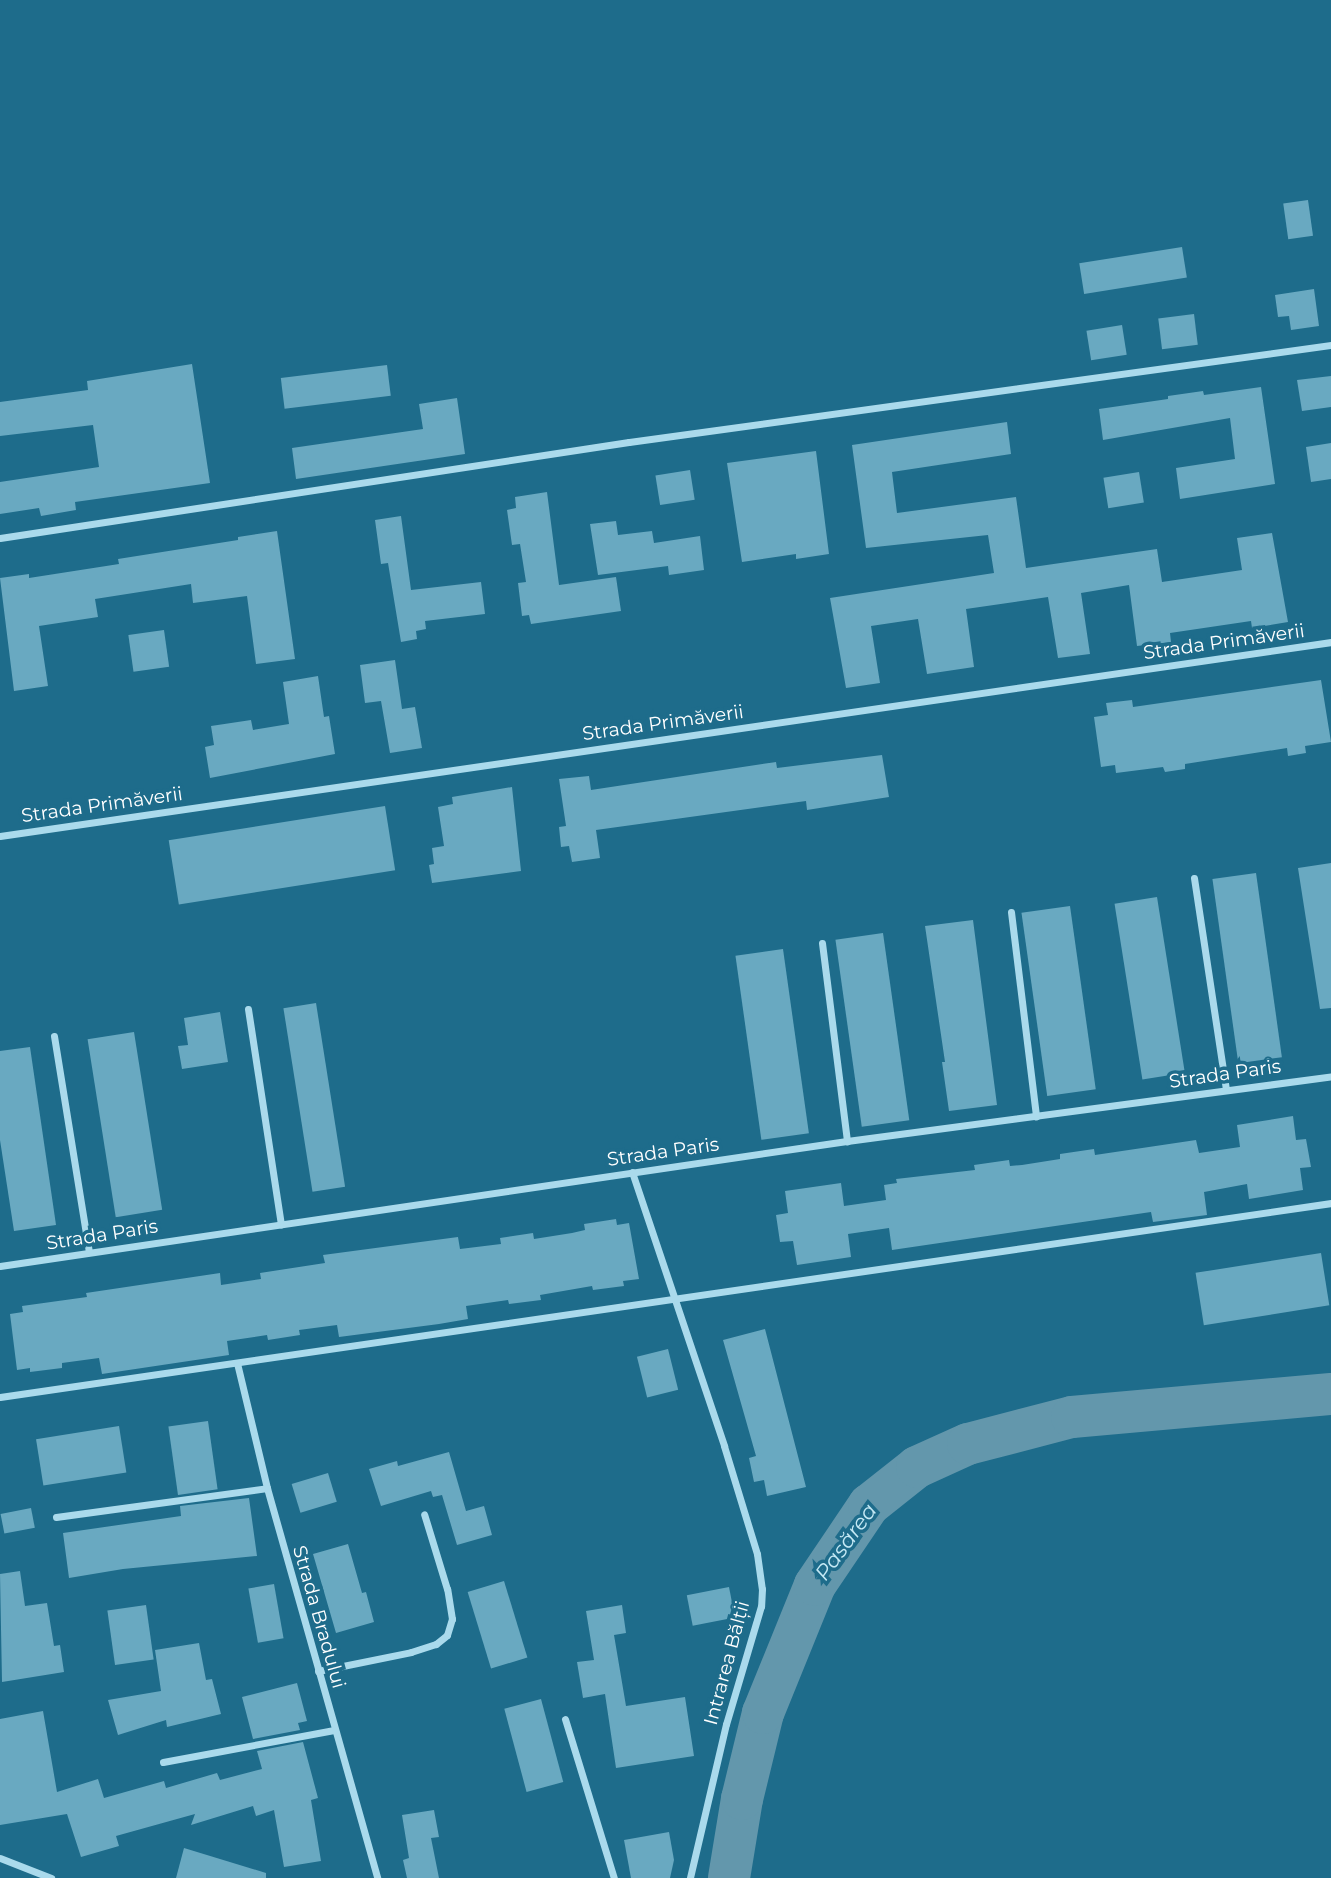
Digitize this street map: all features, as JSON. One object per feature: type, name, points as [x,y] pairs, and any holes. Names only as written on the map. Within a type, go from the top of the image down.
[{"type":"street","points":[[0,538],[629,442],[1331,345]]},
{"type":"street","name":"Strada Primăverii","points":[[0,836],[1331,642]]},
{"type":"street","points":[[1194,878],[1226,1090]]},
{"type":"street","points":[[1011,912],[1036,1115]]},
{"type":"street","points":[[822,943],[847,1141]]},
{"type":"street","points":[[248,1009],[281,1224]]},
{"type":"street","points":[[54,1036],[89,1251]]},
{"type":"street","name":"Strada Paris","points":[[0,1266],[847,1141],[1331,1076]]},
{"type":"street","name":"Intrarea Bălții","points":[[632,1172],[757,1554],[762,1589],[761,1606],[726,1724],[690,1878]]},
{"type":"street","points":[[0,1397],[1331,1203]]},
{"type":"street","name":"Strada Bradului","points":[[237,1363],[267,1488],[377,1878]]},
{"type":"street","points":[[56,1517],[267,1488]]},
{"type":"street","points":[[318,1671],[411,1652],[436,1644],[447,1635],[452,1619],[447,1589],[424,1514]]},
{"type":"street","points":[[565,1718],[614,1878]]},
{"type":"street","points":[[163,1762],[334,1730]]},
{"type":"street","points":[[0,1858],[51,1878]]},
{"type":"building","points":[[1308,200],[1313,236],[1288,239],[1283,203]]},
{"type":"building","points":[[1182,247],[1187,278],[1084,294],[1079,263]]},
{"type":"building","points":[[1314,289],[1319,326],[1291,330],[1289,316],[1278,317],[1275,295]]},
{"type":"building","points":[[1194,314],[1198,345],[1162,349],[1158,318]]},
{"type":"building","points":[[1122,325],[1127,355],[1091,360],[1086,331]]},
{"type":"building","points":[[192,364],[210,483],[75,502],[76,510],[41,516],[39,508],[0,514],[0,482],[99,467],[93,425],[0,436],[0,402],[88,390],[87,381]]},
{"type":"building","points":[[387,365],[391,396],[285,409],[281,378]]},
{"type":"building","points":[[1331,376],[1331,407],[1302,411],[1297,380]]},
{"type":"building","points":[[1261,387],[1275,484],[1180,499],[1176,468],[1235,459],[1230,418],[1103,440],[1099,409],[1203,391],[1204,395]]},
{"type":"building","points":[[457,398],[465,454],[296,479],[292,448],[423,429],[419,404]]},
{"type":"building","points":[[1007,422],[1011,454],[892,472],[897,513],[1016,497],[1026,568],[1157,549],[1162,582],[1242,570],[1237,538],[1272,533],[1288,622],[1252,628],[1251,621],[1170,633],[1171,642],[1137,646],[1129,585],[1081,593],[1090,654],[1058,658],[1048,597],[966,609],[974,667],[927,674],[918,619],[871,626],[880,683],[846,688],[830,598],[994,573],[988,535],[866,548],[852,445]]},
{"type":"building","points":[[1331,443],[1331,479],[1311,482],[1306,447]]},
{"type":"building","points":[[816,451],[829,554],[796,559],[796,554],[742,562],[727,463]]},
{"type":"building","points":[[690,470],[695,500],[660,505],[655,475]]},
{"type":"building","points":[[1139,472],[1144,503],[1108,508],[1103,478]]},
{"type":"building","points":[[547,492],[559,585],[616,577],[621,611],[531,624],[529,615],[522,616],[518,583],[526,582],[520,544],[512,545],[507,510],[516,508],[515,497]]},
{"type":"building","points":[[401,516],[411,590],[481,582],[485,614],[425,621],[426,629],[416,631],[417,639],[401,642],[388,563],[381,564],[375,520]]},
{"type":"building","points":[[616,521],[618,535],[652,531],[654,543],[700,536],[704,570],[669,575],[668,566],[598,575],[590,524]]},
{"type":"building","points":[[277,531],[295,659],[256,664],[247,596],[193,603],[191,584],[95,599],[98,617],[39,626],[48,686],[14,691],[0,578],[29,574],[29,578],[119,564],[118,559]]},
{"type":"building","points":[[164,630],[169,667],[133,672],[128,635]]},
{"type":"building","points":[[395,660],[402,709],[415,707],[422,748],[390,753],[381,701],[365,703],[360,665]]},
{"type":"building","points":[[318,676],[324,717],[329,716],[335,754],[210,778],[205,747],[214,745],[211,726],[251,720],[253,730],[289,724],[283,682]]},
{"type":"building","points":[[1321,680],[1331,742],[1305,746],[1306,753],[1288,756],[1287,748],[1185,764],[1185,769],[1165,772],[1163,767],[1116,773],[1115,765],[1101,767],[1094,717],[1108,715],[1106,703],[1132,700],[1133,707]]},
{"type":"building","points":[[882,755],[889,797],[807,810],[806,801],[596,830],[600,858],[572,862],[569,846],[561,847],[559,827],[566,826],[559,779],[589,776],[591,790],[776,762],[777,768]]},
{"type":"building","points":[[512,787],[521,871],[432,883],[429,865],[434,864],[432,848],[444,846],[438,807],[453,804],[452,797]]},
{"type":"building","points":[[385,806],[395,870],[179,904],[169,840]]},
{"type":"building","points":[[1331,863],[1331,1008],[1320,1009],[1298,868]]},
{"type":"building","points":[[1256,873],[1282,1057],[1238,1063],[1212,879]]},
{"type":"building","points":[[1157,897],[1185,1073],[1142,1080],[1115,904]]},
{"type":"building","points":[[1070,906],[1096,1089],[1047,1096],[1021,913]]},
{"type":"building","points":[[973,920],[997,1105],[949,1111],[942,1062],[945,1062],[925,926]]},
{"type":"building","points":[[883,933],[909,1120],[862,1127],[835,940]]},
{"type":"building","points":[[783,949],[809,1133],[761,1140],[735,956]]},
{"type":"building","points":[[316,1003],[345,1187],[313,1192],[283,1008]]},
{"type":"building","points":[[220,1012],[228,1062],[182,1069],[178,1046],[188,1045],[184,1018]]},
{"type":"building","points":[[134,1032],[162,1210],[116,1217],[88,1039]]},
{"type":"building","points":[[30,1047],[56,1225],[14,1231],[0,1140],[0,1051]]},
{"type":"building","points":[[1293,1116],[1296,1140],[1306,1139],[1311,1167],[1300,1168],[1303,1190],[1249,1199],[1247,1184],[1204,1192],[1207,1215],[1153,1222],[1151,1212],[892,1250],[889,1228],[848,1234],[851,1257],[797,1265],[793,1241],[780,1242],[776,1215],[788,1213],[785,1191],[841,1183],[844,1206],[886,1200],[884,1185],[897,1183],[896,1179],[975,1170],[974,1165],[1009,1160],[1010,1166],[1022,1165],[1060,1159],[1060,1154],[1094,1149],[1095,1155],[1196,1140],[1199,1153],[1240,1147],[1237,1125]]},
{"type":"building","points":[[616,1219],[617,1225],[629,1223],[639,1279],[623,1281],[624,1286],[593,1290],[592,1286],[540,1295],[541,1300],[509,1304],[508,1300],[466,1306],[468,1319],[439,1324],[339,1337],[337,1325],[299,1330],[300,1335],[268,1340],[267,1335],[227,1341],[229,1355],[102,1374],[99,1358],[62,1363],[62,1368],[30,1372],[30,1368],[17,1370],[10,1314],[23,1312],[22,1306],[87,1297],[86,1293],[220,1273],[221,1285],[261,1279],[260,1273],[325,1263],[323,1255],[458,1237],[460,1249],[501,1244],[500,1238],[533,1233],[534,1239],[572,1233],[585,1230],[584,1224]]},
{"type":"building","points":[[1321,1253],[1329,1305],[1204,1325],[1196,1273]]},
{"type":"building","points":[[765,1329],[806,1487],[767,1496],[764,1480],[754,1482],[749,1458],[756,1456],[723,1340]]},
{"type":"building","points":[[668,1349],[678,1390],[647,1397],[637,1357]]},
{"type":"building","points":[[208,1421],[218,1489],[178,1495],[168,1427]]},
{"type":"building","points":[[119,1426],[126,1472],[43,1486],[36,1439]]},
{"type":"building","points":[[449,1452],[466,1511],[484,1506],[492,1535],[457,1545],[442,1495],[433,1497],[431,1491],[381,1506],[369,1469],[397,1461],[398,1466]]},
{"type":"building","points":[[328,1473],[337,1502],[300,1513],[292,1484]]},
{"type":"building","points":[[249,1498],[257,1556],[123,1569],[69,1578],[63,1533],[181,1516],[180,1506]]},
{"type":"building","points":[[31,1508],[35,1528],[4,1534],[1,1514]]},
{"type":"building","points":[[348,1544],[362,1593],[366,1592],[374,1622],[336,1633],[313,1554]]},
{"type":"building","points":[[20,1571],[25,1606],[47,1603],[54,1646],[60,1645],[64,1672],[2,1682],[0,1574]]},
{"type":"building","points":[[504,1581],[527,1658],[491,1669],[468,1592]]},
{"type":"building","points":[[274,1584],[284,1638],[258,1643],[248,1589]]},
{"type":"building","points":[[729,1587],[735,1617],[693,1626],[687,1595]]},
{"type":"building","points":[[146,1605],[154,1659],[115,1665],[107,1610]]},
{"type":"building","points":[[622,1605],[626,1633],[614,1635],[626,1706],[685,1697],[694,1756],[616,1768],[605,1694],[583,1698],[577,1662],[594,1660],[586,1611]]},
{"type":"building","points":[[199,1643],[206,1680],[212,1679],[221,1714],[167,1727],[166,1720],[118,1735],[108,1700],[161,1691],[155,1650]]},
{"type":"building","points":[[297,1683],[307,1721],[298,1723],[300,1730],[253,1739],[242,1697]]},
{"type":"building","points":[[541,1699],[563,1782],[527,1792],[504,1709]]},
{"type":"building","points":[[43,1711],[57,1792],[98,1779],[104,1798],[164,1781],[166,1788],[217,1773],[220,1780],[262,1769],[257,1751],[303,1742],[318,1798],[311,1800],[321,1861],[284,1867],[274,1810],[256,1816],[253,1806],[191,1825],[195,1814],[116,1836],[119,1846],[81,1857],[67,1814],[0,1825],[0,1719]]},
{"type":"building","points":[[434,1810],[439,1837],[431,1838],[439,1878],[407,1878],[403,1860],[409,1858],[402,1815]]},
{"type":"building","points":[[669,1832],[674,1860],[670,1878],[631,1878],[624,1840]]},
{"type":"building","points":[[184,1848],[266,1873],[266,1878],[176,1878]]},
{"type":"waterway","name":"Pasărea","points":[[729,1878],[742,1799],[763,1713],[815,1585],[869,1505],[917,1467],[968,1444],[1072,1417],[1331,1394]]}]
